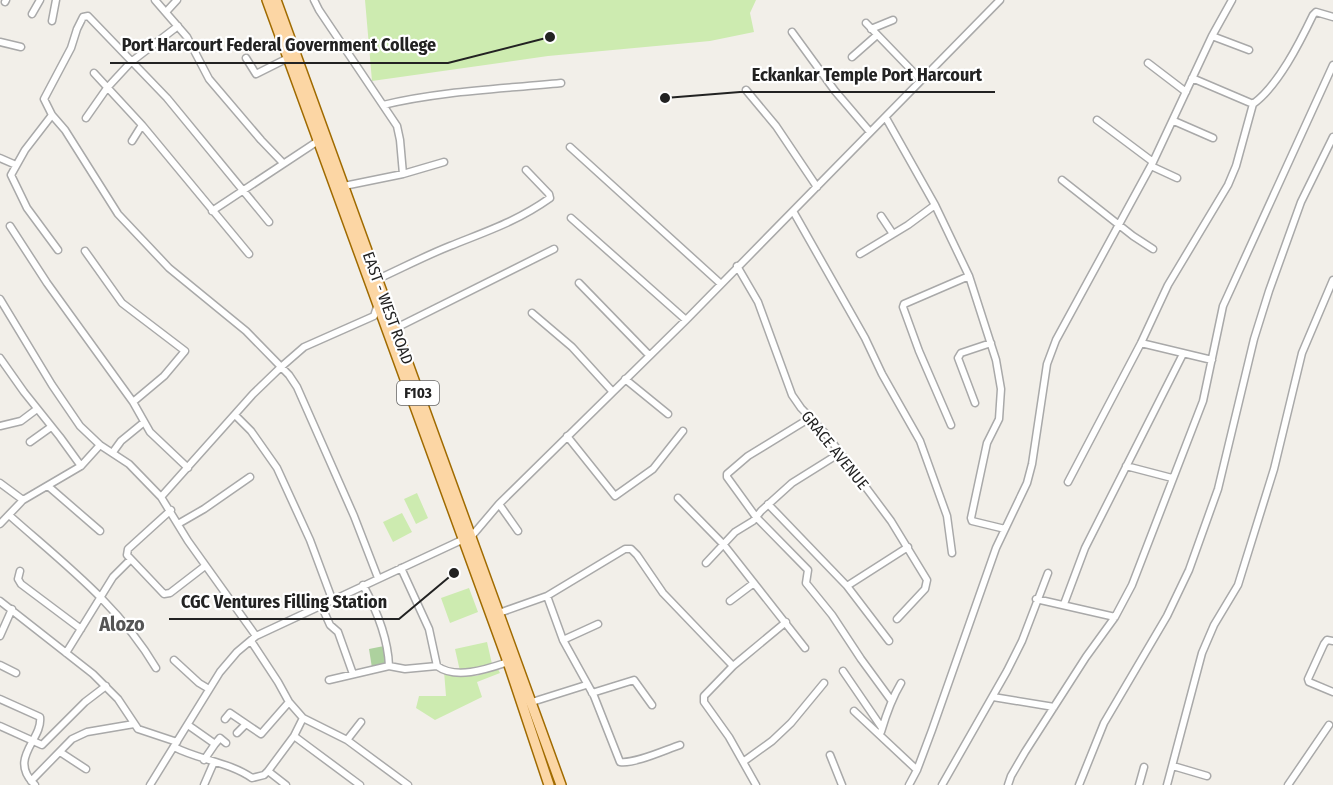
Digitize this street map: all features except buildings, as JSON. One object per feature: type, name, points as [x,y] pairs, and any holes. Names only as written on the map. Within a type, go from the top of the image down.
[{"type":"main road","name":"EAST - WEST ROAD","points":[[267,0],[467,538],[499,613],[561,785]]},
{"type":"main road","name":"EAST - WEST ROAD","points":[[276,0],[378,279],[381,303],[394,329],[467,538],[548,785]]},
{"type":"street","points":[[32,14],[40,0]]},
{"type":"street","points":[[52,21],[56,0]]},
{"type":"street","points":[[155,0],[187,37],[209,79],[283,163]]},
{"type":"street","points":[[166,12],[177,0]]},
{"type":"street","points":[[314,0],[372,92],[397,126],[403,174]]},
{"type":"street","points":[[150,785],[220,672],[237,652],[253,639],[332,599],[467,538],[818,187],[1000,0]]},
{"type":"street","points":[[909,785],[917,770],[996,548],[1016,509],[1032,464],[1047,364],[1056,340],[1152,164],[1212,36],[1232,0]]},
{"type":"street","points":[[1068,482],[1141,343],[1168,285],[1228,185],[1236,166],[1253,104],[1274,82],[1313,15],[1317,12],[1333,17]]},
{"type":"street","points":[[269,222],[174,107],[88,16],[83,17],[71,48],[44,99],[52,115],[65,130],[118,214],[169,268],[246,331],[297,387],[354,516],[378,578]]},
{"type":"street","points":[[893,20],[868,26],[921,80]]},
{"type":"street","points":[[86,118],[107,88],[131,62],[178,26]]},
{"type":"street","points":[[792,32],[835,91],[870,132]]},
{"type":"street","points":[[852,57],[877,35]]},
{"type":"street","points":[[1212,36],[1249,50]]},
{"type":"street","points":[[0,42],[21,47]]},
{"type":"street","points":[[246,58],[256,74],[288,58]]},
{"type":"street","points":[[1148,63],[1186,92]]},
{"type":"street","points":[[1008,785],[1011,776],[1054,707],[1115,617],[1132,585],[1203,401],[1223,306],[1333,65]]},
{"type":"street","points":[[94,73],[142,125],[249,254]]},
{"type":"street","points":[[1192,78],[1253,104]]},
{"type":"street","points":[[383,105],[404,100],[499,88],[561,83]]},
{"type":"street","points":[[746,90],[776,126],[818,187]]},
{"type":"street","points":[[52,115],[40,128],[11,172],[11,178],[27,208],[58,250]]},
{"type":"street","points":[[886,118],[935,205],[969,276],[996,360],[1001,389],[999,419],[987,443],[971,518],[972,521],[1005,529]]},
{"type":"street","points":[[1097,120],[1152,164],[1178,178]]},
{"type":"street","points":[[1174,121],[1213,138]]},
{"type":"street","points":[[132,141],[142,125]]},
{"type":"street","points":[[1079,785],[1104,723],[1167,616],[1190,570],[1218,489],[1254,339],[1269,291],[1301,202],[1333,137]]},
{"type":"street","points":[[212,211],[318,141]]},
{"type":"street","points":[[570,147],[694,262],[721,284]]},
{"type":"street","points":[[0,158],[16,165]]},
{"type":"street","points":[[344,186],[403,174],[444,162]]},
{"type":"street","points":[[378,279],[530,213],[550,198],[549,194],[526,170]]},
{"type":"street","points":[[1062,180],[1153,249]]},
{"type":"street","points":[[860,254],[935,205]]},
{"type":"street","points":[[793,212],[865,338],[920,441],[947,516],[952,553]]},
{"type":"street","points":[[881,216],[893,234]]},
{"type":"street","points":[[571,218],[686,320]]},
{"type":"street","points":[[10,226],[47,283],[133,402],[143,423],[188,468]]},
{"type":"street","points":[[394,329],[554,249]]},
{"type":"street","points":[[85,250],[122,303],[185,351],[164,376],[133,402]]},
{"type":"street","name":"GRACE AVENUE","points":[[737,266],[758,302],[792,395],[826,435],[891,521],[927,583],[925,589],[897,619]]},
{"type":"street","points":[[951,425],[903,307],[904,304],[969,276]]},
{"type":"street","points":[[1167,785],[1202,653],[1214,625],[1238,585],[1276,459],[1302,353],[1333,280]]},
{"type":"street","points":[[579,284],[649,355]]},
{"type":"street","points":[[0,299],[52,385],[80,426],[100,445],[113,452],[142,476],[171,510],[253,639],[289,702],[303,718],[348,740],[408,785]]},
{"type":"street","points":[[161,497],[281,367],[304,347],[374,316],[381,303]]},
{"type":"street","points":[[532,314],[572,347],[612,391]]},
{"type":"street","points":[[975,403],[959,355],[961,352],[991,343]]},
{"type":"street","points":[[1141,343],[1212,360]]},
{"type":"street","points":[[1064,604],[1085,548],[1183,354]]},
{"type":"street","points":[[0,358],[81,466]]},
{"type":"street","points":[[625,379],[668,414]]},
{"type":"street","points":[[0,426],[21,421],[37,409]]},
{"type":"street","points":[[235,415],[251,431],[277,468],[310,540],[332,599]]},
{"type":"street","points":[[810,418],[748,456],[727,474],[728,481],[756,517],[808,570],[806,583],[832,615],[891,700]]},
{"type":"street","points":[[113,452],[121,441],[143,423]]},
{"type":"street","points":[[30,442],[51,427]]},
{"type":"street","points":[[567,436],[615,496],[653,469],[683,430]]},
{"type":"street","points":[[0,524],[23,500],[81,466],[100,445]]},
{"type":"street","points":[[705,563],[735,532],[748,525],[792,483],[840,453]]},
{"type":"street","points":[[1126,466],[1172,478]]},
{"type":"street","points":[[178,524],[250,477]]},
{"type":"street","points":[[0,483],[23,500]]},
{"type":"street","points":[[48,486],[100,531]]},
{"type":"street","points":[[678,498],[724,545],[805,648]]},
{"type":"street","points":[[499,504],[518,531]]},
{"type":"street","points":[[768,504],[847,586],[889,641]]},
{"type":"street","points":[[171,510],[128,549],[126,553],[130,560],[164,594],[170,593],[205,566]]},
{"type":"street","points":[[9,515],[101,596],[134,633],[156,668]]},
{"type":"street","points":[[847,586],[908,547]]},
{"type":"street","points":[[499,613],[547,596],[625,549],[631,549],[663,593],[734,666]]},
{"type":"street","points":[[66,653],[113,576],[130,560]]},
{"type":"street","points":[[401,568],[429,629],[437,666]]},
{"type":"street","points":[[20,572],[18,579],[21,584],[81,629]]},
{"type":"street","points":[[942,785],[993,697],[1022,641],[1047,573]]},
{"type":"street","points":[[730,601],[753,583]]},
{"type":"street","points":[[363,585],[379,622],[388,652],[389,666]]},
{"type":"street","points":[[547,596],[564,640],[586,686],[592,693],[620,762],[624,763],[680,745]]},
{"type":"street","points":[[1036,599],[1115,617]]},
{"type":"street","points":[[0,601],[106,686],[141,730],[176,744],[204,760],[240,771],[252,778],[264,775],[294,736],[303,718]]},
{"type":"street","points":[[321,605],[330,625],[339,632],[353,674]]},
{"type":"street","points":[[0,636],[12,609]]},
{"type":"street","points":[[756,785],[729,737],[704,702],[704,696],[734,666],[786,622]]},
{"type":"street","points":[[564,640],[598,624]]},
{"type":"street","points":[[1333,641],[1327,640],[1324,644],[1308,679],[1309,682],[1333,693]]},
{"type":"street","points":[[174,660],[189,675],[209,689]]},
{"type":"street","points":[[329,680],[389,666],[405,669],[437,666],[444,671],[464,672],[481,670],[508,662]]},
{"type":"street","points":[[0,665],[15,673]]},
{"type":"street","points":[[843,671],[882,729]]},
{"type":"street","points":[[592,693],[634,680],[652,705]]},
{"type":"street","points":[[743,762],[772,741],[791,723],[824,683]]},
{"type":"street","points":[[880,737],[891,700],[901,683]]},
{"type":"street","points":[[0,726],[39,745],[44,744],[85,702],[106,686]]},
{"type":"street","points":[[532,702],[586,686]]},
{"type":"street","points":[[993,697],[1054,707]]},
{"type":"street","points":[[0,699],[40,717],[40,723],[31,741],[25,762],[26,771],[33,783],[72,739],[87,732],[134,724]]},
{"type":"street","points":[[225,719],[230,713],[261,735],[289,702]]},
{"type":"street","points":[[854,711],[917,770]]},
{"type":"street","points":[[348,740],[361,722]]},
{"type":"street","points":[[237,733],[246,724]]},
{"type":"street","points":[[188,725],[215,744]]},
{"type":"street","points":[[1288,785],[1329,725]]},
{"type":"street","points":[[294,736],[360,785]]},
{"type":"street","points":[[204,760],[220,738],[226,744]]},
{"type":"street","points":[[60,752],[86,769]]},
{"type":"street","points":[[830,755],[842,785]]},
{"type":"street","points":[[204,785],[214,762]]},
{"type":"street","points":[[1173,766],[1207,776]]},
{"type":"street","points":[[1139,785],[1144,767]]},
{"type":"street","points":[[268,771],[286,785]]},
{"type":"green space","points":[[365,0],[756,0],[750,13],[754,32],[710,41],[548,56],[372,81]]},
{"type":"green space","points":[[417,493],[428,518],[416,524],[404,499]]},
{"type":"green space","points":[[402,513],[412,532],[393,542],[383,522]]},
{"type":"green space","points":[[469,588],[478,612],[450,623],[441,598]]},
{"type":"green space","points":[[487,642],[492,664],[460,671],[455,649]]},
{"type":"green space","points":[[384,646],[388,665],[372,668],[369,649]]},
{"type":"green space","points":[[498,669],[500,673],[477,682],[482,697],[435,720],[416,708],[419,696],[446,696],[444,671],[476,676]]},
{"type":"place","name":"Port Harcourt Federal Government College","points":[[550,37]]},
{"type":"place","name":"Eckankar Temple Port Harcourt","points":[[665,98]]},
{"type":"place","name":"CGC Ventures Filling Station","points":[[454,573]]},
{"type":"district","name":"Alozo","points":[[122,624]]}]
